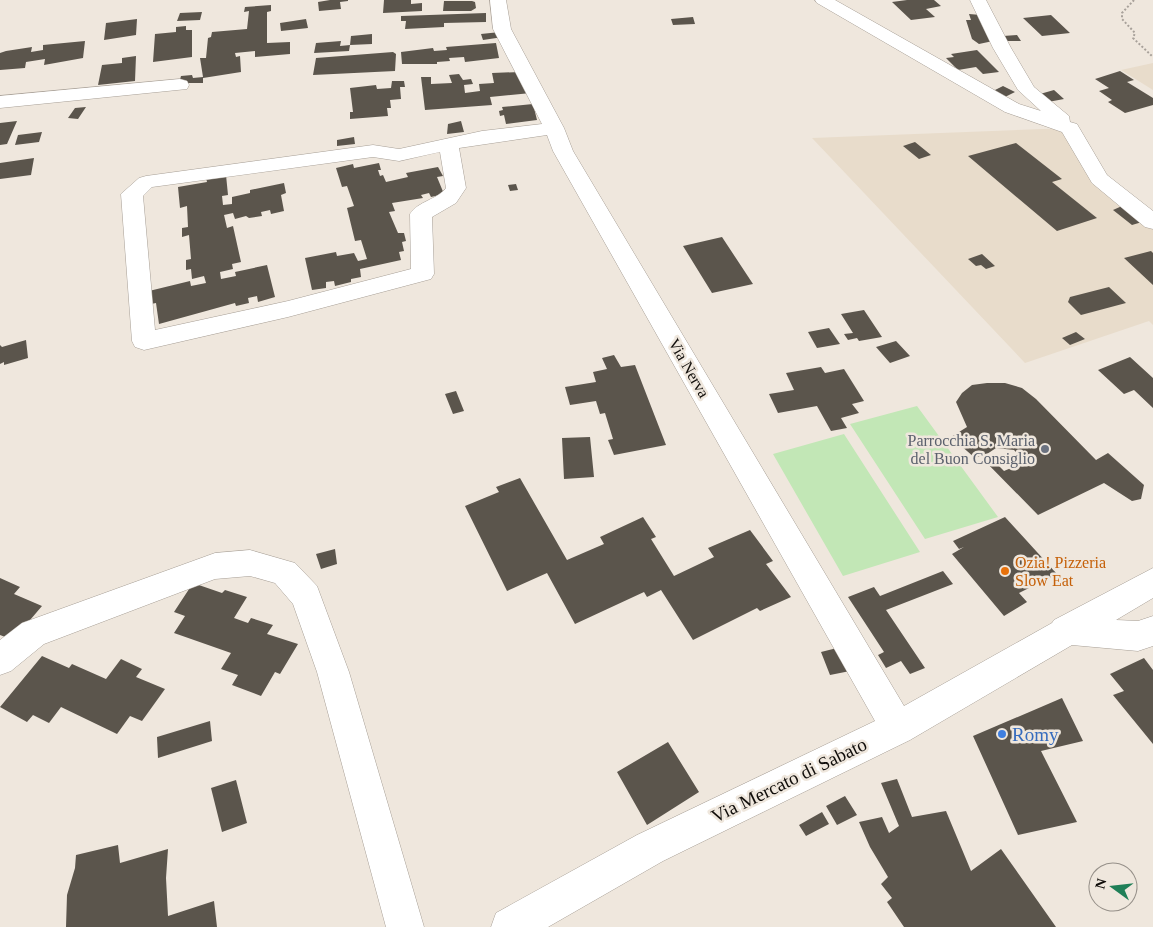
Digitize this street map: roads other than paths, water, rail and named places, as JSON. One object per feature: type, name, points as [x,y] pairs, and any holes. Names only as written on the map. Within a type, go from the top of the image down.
[{"type":"street","name":"Via Nerva","points":[[498,0],[502,29],[554,128],[563,151],[898,728]]},
{"type":"street","points":[[823,0],[1012,108],[1070,128]]},
{"type":"street","points":[[978,0],[1002,48],[1028,90],[1070,128],[1099,179],[1153,222]]},
{"type":"street","points":[[0,102],[180,85]]},
{"type":"street","points":[[449,145],[456,188],[448,198],[421,214],[423,274],[288,309],[144,341],[132,194],[146,182],[372,151],[399,155],[482,137],[554,128]]},
{"type":"street","points":[[0,660],[33,633],[215,566],[250,563],[284,572],[306,596],[333,672],[405,927]]},
{"type":"street","name":"Via Mercato di Sabato","points":[[510,927],[650,848],[898,728],[1066,630],[1153,582]]},
{"type":"street","points":[[1066,630],[1138,636],[1153,630]]},
{"type":"place","name":"Parrocchia S. Maria del Buon Consiglio","points":[[1045,449]]},
{"type":"place","name":"Ozia! Pizzeria Slow Eat","points":[[1005,571]]},
{"type":"place","name":"Romy","points":[[1002,734]]}]
